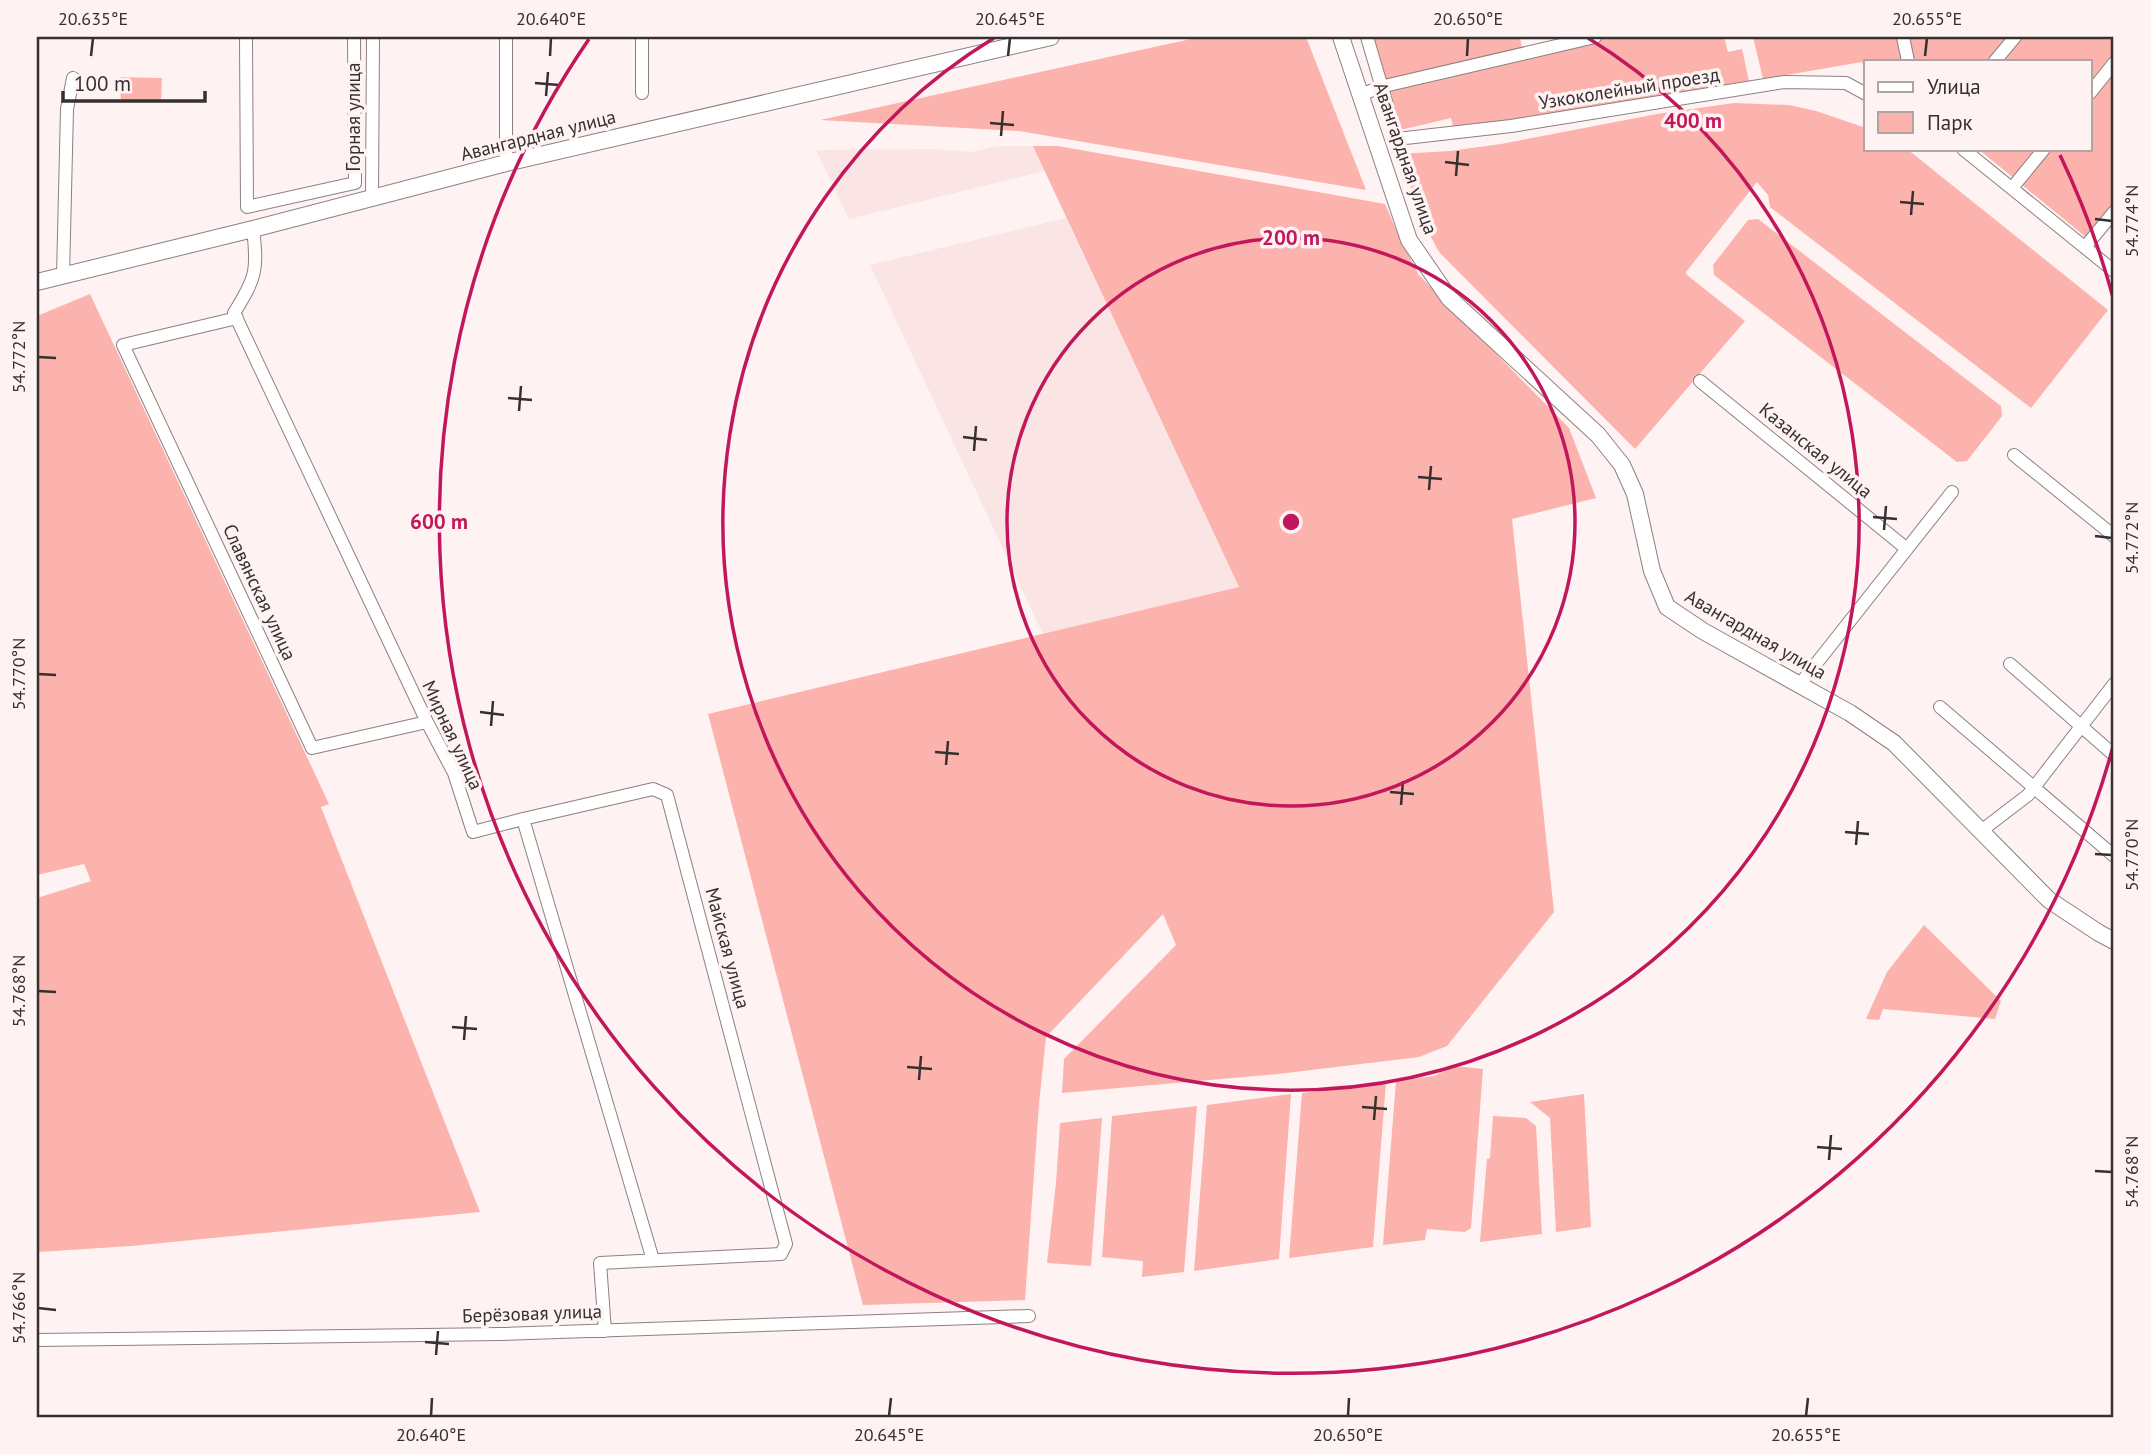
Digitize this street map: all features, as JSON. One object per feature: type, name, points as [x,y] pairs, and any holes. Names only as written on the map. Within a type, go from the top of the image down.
[{"type":"main road","name":"Авангардная улица","points":[[37,282],[506,163],[1051,37]]},
{"type":"main road","name":"Авангардная улица","points":[[1341,37],[1409,240],[1449,298],[1598,435],[1622,465],[1635,494],[1652,572],[1667,607],[1703,631],[1850,713],[1894,743],[2049,900],[2114,941]]},
{"type":"street","points":[[246,37],[247,207],[355,183],[354,37]]},
{"type":"street","name":"Горная улица","points":[[372,198],[373,37]]},
{"type":"street","points":[[506,37],[506,163]]},
{"type":"street","points":[[642,37],[642,93]]},
{"type":"street","points":[[1367,37],[1380,87]]},
{"type":"street","points":[[1361,95],[1380,87],[1595,37]]},
{"type":"street","points":[[1903,37],[1908,60]]},
{"type":"street","points":[[1996,60],[2015,37]]},
{"type":"street","points":[[2092,90],[2114,63]]},
{"type":"street","points":[[63,276],[67,109],[73,78]]},
{"type":"street","name":"Узкоколейный проезд","points":[[1380,87],[1397,139],[1511,127],[1784,82],[1846,83],[1864,93]]},
{"type":"street","points":[[1965,150],[2114,271]]},
{"type":"street","points":[[2012,188],[2043,150]]},
{"type":"street","points":[[2085,247],[2114,212]]},
{"type":"street","points":[[237,318],[234,313],[251,285],[257,258],[253,229]]},
{"type":"street","name":"Славянская улица","points":[[237,318],[123,345],[312,748],[427,722]]},
{"type":"street","name":"Мирная улица","points":[[237,318],[427,722],[454,773],[473,832],[523,819]]},
{"type":"street","name":"Казанская улица","points":[[1700,381],[1907,549]]},
{"type":"street","points":[[2014,454],[2114,536]]},
{"type":"street","points":[[1800,684],[1952,492]]},
{"type":"street","points":[[2010,664],[2114,755]]},
{"type":"street","points":[[1981,831],[2028,795],[2114,684]]},
{"type":"street","points":[[1940,707],[2114,856]]},
{"type":"street","name":"Майская улица","points":[[523,819],[653,789],[667,795],[786,1244],[781,1254],[653,1260]]},
{"type":"street","points":[[523,819],[653,1260],[600,1263],[605,1331]]},
{"type":"street","name":"Берёзовая улица","points":[[37,1340],[500,1334],[1028,1316]]},
{"type":"shaded area","points":[[998,146],[1033,146],[1045,171],[849,219],[816,150],[933,149],[971,152]]},
{"type":"shaded area","points":[[1066,218],[1239,587],[1043,634],[870,265]]},
{"type":"green space","points":[[1200,37],[1306,37],[1366,190],[1019,131],[820,120]]},
{"type":"green space","points":[[1374,37],[1520,37],[1522,48],[1384,81]]},
{"type":"green space","points":[[1609,37],[1724,37],[1728,52],[1742,49],[1749,81],[1507,121],[1453,126],[1451,118],[1396,131],[1386,89]]},
{"type":"green space","points":[[1753,37],[1899,37],[1903,60],[1864,60],[1864,68],[1862,62],[1763,79]]},
{"type":"green space","points":[[1908,37],[2009,37],[1990,60],[1913,60]]},
{"type":"green space","points":[[2020,37],[2114,37],[2114,56],[2092,84],[2092,60],[2002,59]]},
{"type":"green space","points":[[2114,70],[2114,205],[2087,238],[2021,184],[2049,150],[2092,150],[2092,98]]},
{"type":"green space","points":[[119,77],[162,78],[161,101],[121,101]]},
{"type":"green space","points":[[1734,103],[1789,105],[1864,127],[1864,150],[1908,150],[2108,310],[2031,408],[1770,207],[1768,195],[1757,182],[1686,272],[1745,321],[1635,449],[1439,252],[1423,222],[1399,154],[1501,144],[1657,114]]},
{"type":"green space","points":[[1033,146],[1058,146],[1385,204],[1419,275],[1569,428],[1596,498],[1512,519],[1554,912],[1447,1046],[1419,1057],[1278,1074],[1062,1093],[1064,1059],[1176,945],[1163,914],[1046,1037],[1025,1300],[863,1305],[708,714],[1239,587]]},
{"type":"green space","points":[[1979,150],[2038,150],[2015,179]]},
{"type":"green space","points":[[1758,219],[2001,406],[2002,416],[1967,461],[1957,462],[1714,275],[1713,265],[1748,220]]},
{"type":"green space","points":[[90,294],[329,804],[321,807],[480,1212],[131,1246],[38,1252],[37,898],[91,881],[84,864],[37,875],[37,316]]},
{"type":"green space","points":[[1924,925],[2001,1001],[1995,1019],[1883,1009],[1879,1020],[1866,1019],[1887,972]]},
{"type":"green space","points":[[1455,1066],[1483,1069],[1471,1228],[1465,1232],[1427,1229],[1425,1240],[1383,1245],[1396,1081],[1434,1076]]},
{"type":"green space","points":[[1386,1082],[1373,1247],[1289,1258],[1302,1093]]},
{"type":"green space","points":[[1291,1094],[1279,1259],[1194,1271],[1207,1105]]},
{"type":"green space","points":[[1584,1094],[1591,1227],[1556,1232],[1550,1118],[1530,1102]]},
{"type":"green space","points":[[1197,1106],[1184,1272],[1142,1277],[1143,1261],[1102,1257],[1112,1116]]},
{"type":"green space","points":[[1493,1116],[1526,1118],[1536,1126],[1542,1234],[1480,1242]]},
{"type":"green space","points":[[1102,1118],[1091,1266],[1047,1263],[1060,1123]]}]
